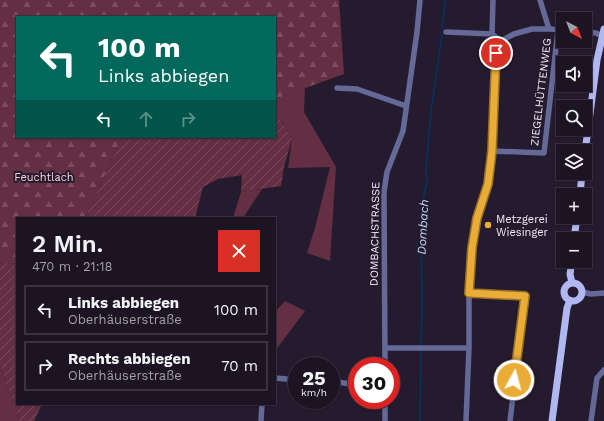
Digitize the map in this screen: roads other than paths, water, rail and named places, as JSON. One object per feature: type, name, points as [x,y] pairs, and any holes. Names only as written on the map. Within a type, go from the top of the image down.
[{"type":"main road","points":[[586,144],[597,60],[603,32]]},
{"type":"main road","points":[[571,268],[570,274],[572,283]]},
{"type":"main road","points":[[572,283],[580,286],[582,292],[577,300],[570,300],[566,297],[564,291],[567,285],[572,283]]},
{"type":"main road","points":[[552,421],[567,308],[570,300]]},
{"type":"street","name":"DOMBACHSTRASSE","points":[[385,357],[384,192],[387,172],[403,130],[420,0]]},
{"type":"street","points":[[492,34],[493,0]]},
{"type":"street","points":[[540,0],[549,29]]},
{"type":"street","points":[[466,421],[469,348],[469,293],[472,248],[477,218],[488,184],[492,151],[496,53],[501,41],[514,34],[532,29],[556,30]]},
{"type":"street","points":[[446,32],[492,34],[501,41]]},
{"type":"street","points":[[592,33],[603,32]]},
{"type":"street","name":"ZIEGELHÜTTENWEG","points":[[492,151],[544,153],[558,48]]},
{"type":"street","points":[[337,88],[357,89],[406,106]]},
{"type":"street","points":[[582,292],[591,294],[604,293]]},
{"type":"street","points":[[469,293],[525,296],[510,421]]},
{"type":"street","points":[[385,348],[469,348]]},
{"type":"street","points":[[591,421],[597,378],[604,370]]},
{"type":"street","points":[[276,378],[288,379]]},
{"type":"street","points":[[261,421],[262,405]]},
{"type":"street","points":[[385,409],[385,421]]},
{"type":"waterway","name":"Dombach","points":[[442,28],[445,0]]},
{"type":"waterway","name":"Dombach","points":[[421,345],[421,236],[424,195],[427,182],[426,169],[431,111],[442,35]]},
{"type":"waterway","name":"Dombach","points":[[420,421],[421,349]]},
{"type":"place","name":"Metzgerei Wiesinger","points":[[488,225]]},
{"type":"park label","name":"Feuchtlach","points":[[44,177]]}]
